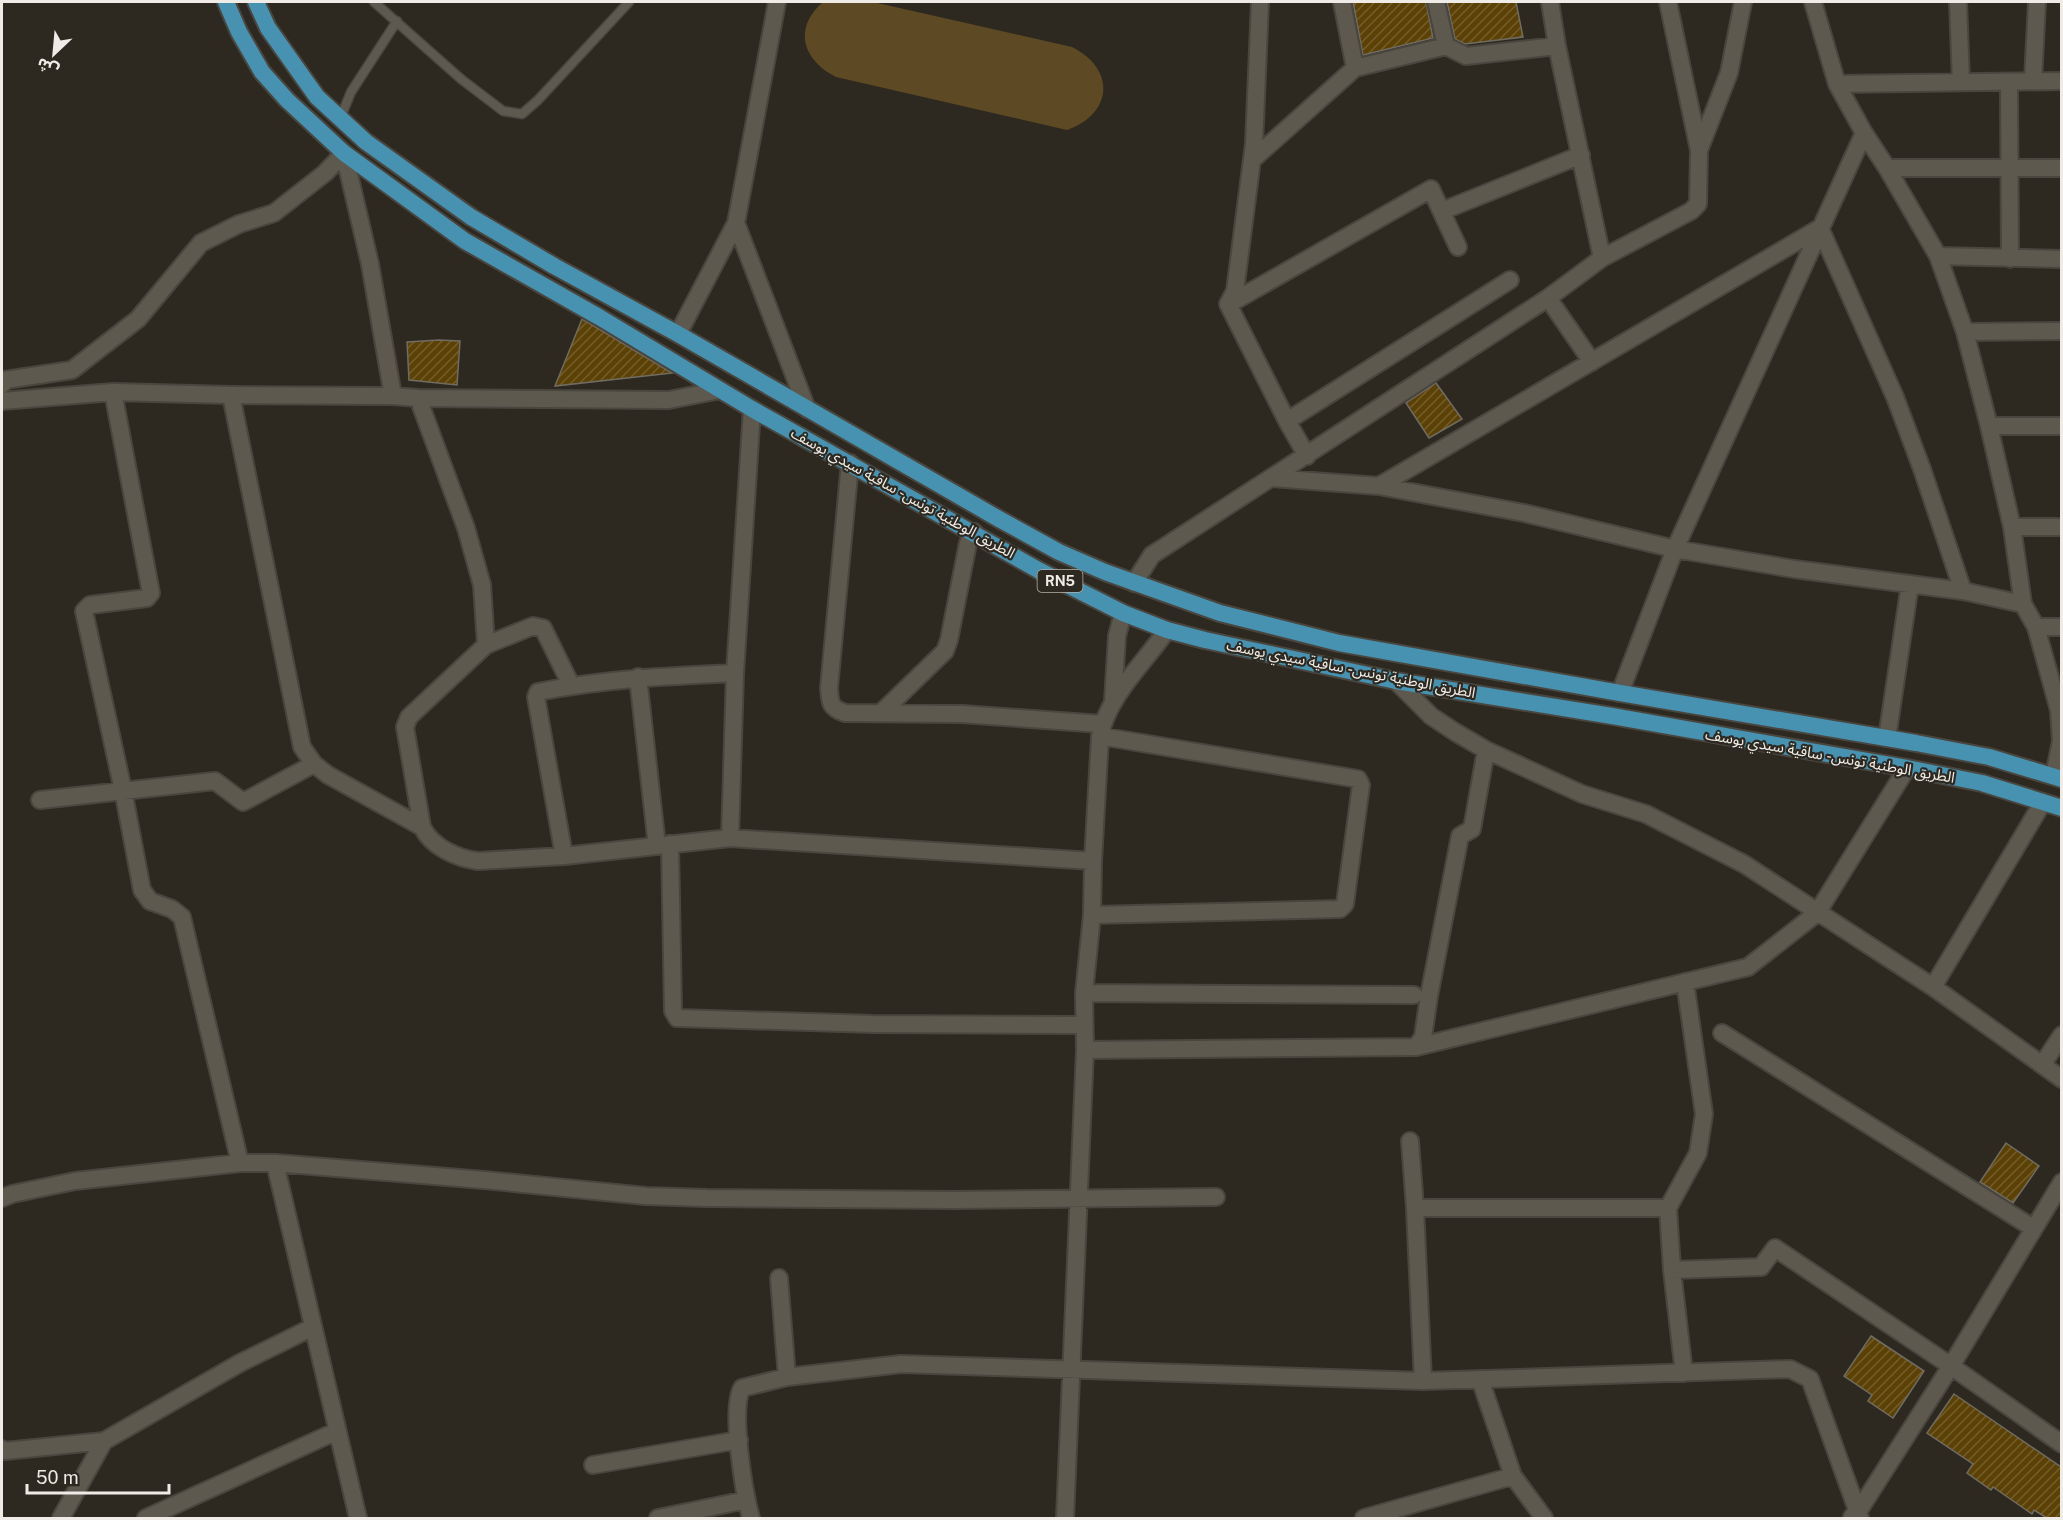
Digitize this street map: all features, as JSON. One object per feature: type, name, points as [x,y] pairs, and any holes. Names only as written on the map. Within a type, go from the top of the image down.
[{"type":"main road","name":"الطريق الوطنية تونس - ساقية سيدي يوسف","points":[[226,2],[239,32],[262,72],[287,100],[344,153],[465,241],[599,317],[752,409],[1040,571],[1123,613],[1167,630],[1205,640],[1396,681],[1907,768],[1982,783],[2061,808]]},
{"type":"main road","name":"الطريق الوطنية تونس - ساقية سيدي يوسف","points":[[256,2],[268,28],[317,97],[366,142],[471,217],[1059,552],[1134,583],[1220,613],[1338,643],[1989,757],[2058,778]]},
{"type":"main road","points":[[936,512],[948,490]]},
{"type":"street","points":[[678,334],[736,223],[777,2]]},
{"type":"street","points":[[1228,304],[1235,291],[1252,160],[1260,2]]},
{"type":"street","points":[[1342,2],[1355,68]]},
{"type":"street","points":[[1436,2],[1446,46]]},
{"type":"street","points":[[1550,2],[1557,46],[1602,258]]},
{"type":"street","points":[[1134,583],[1152,555],[1548,298],[1602,258],[1691,211],[1698,204],[1700,150],[1668,2]]},
{"type":"street","points":[[1700,150],[1730,73],[1743,2]]},
{"type":"street","points":[[1814,2],[1838,84],[1864,133],[1938,256],[1965,332],[2012,527],[2023,604],[2036,627],[2059,710],[2061,741],[2058,778]]},
{"type":"street","points":[[1958,2],[1961,82]]},
{"type":"street","points":[[2033,81],[2037,2]]},
{"type":"street","points":[[1252,160],[1355,68],[1446,46],[1466,56],[1557,46]]},
{"type":"street","points":[[1838,84],[2061,81]]},
{"type":"street","points":[[2009,82],[2010,259]]},
{"type":"street","points":[[1620,693],[1675,549],[1864,133]]},
{"type":"street","points":[[2,384],[5,380],[72,370],[138,319],[201,243],[239,224],[274,213],[325,173],[344,153]]},
{"type":"street","points":[[344,153],[370,264],[393,396]]},
{"type":"street","points":[[1442,211],[1581,155]]},
{"type":"street","points":[[1887,168],[2009,166],[2061,168]]},
{"type":"street","points":[[1228,304],[1431,189],[1458,247]]},
{"type":"street","points":[[736,223],[807,409]]},
{"type":"street","points":[[1379,486],[1820,228]]},
{"type":"street","points":[[1820,228],[1894,397],[1922,470],[1963,591]]},
{"type":"street","points":[[1938,256],[2061,259]]},
{"type":"street","points":[[1287,421],[1510,280]]},
{"type":"street","points":[[1548,298],[1592,362]]},
{"type":"street","points":[[1228,304],[1307,456]]},
{"type":"street","points":[[1965,332],[2061,331]]},
{"type":"street","points":[[2,402],[113,392],[669,400],[720,390]]},
{"type":"street","points":[[113,392],[151,593],[147,598],[90,605],[84,611],[142,890],[150,901],[172,909],[182,917],[240,1163]]},
{"type":"street","points":[[231,395],[302,747],[314,764],[328,775],[422,826]]},
{"type":"street","points":[[418,398],[466,528],[482,585],[486,645]]},
{"type":"street","points":[[730,838],[735,673],[752,409]]},
{"type":"street","points":[[1989,426],[2061,426]]},
{"type":"street","points":[[850,463],[829,688],[830,705],[834,710],[845,713],[962,714],[1101,730],[1358,779],[1361,785],[1346,904],[1340,909],[1092,915]]},
{"type":"street","points":[[1272,478],[1379,486],[1524,513],[1675,549],[1794,569],[1963,591],[2023,604]]},
{"type":"street","points":[[2012,527],[2061,527]]},
{"type":"street","points":[[882,712],[945,651],[968,543],[974,532]]},
{"type":"street","points":[[1887,738],[1910,584]]},
{"type":"street","points":[[1113,701],[1117,636],[1123,613]]},
{"type":"street","points":[[571,685],[543,628],[533,626],[486,645],[410,717],[405,727],[422,826],[427,837],[452,854],[478,861],[564,856],[730,838],[1093,861]]},
{"type":"street","points":[[2036,627],[2061,627]]},
{"type":"street","points":[[1065,1518],[1085,1050],[1084,993],[1092,915],[1101,730],[1113,701],[1167,630]]},
{"type":"street","points":[[564,856],[536,697],[538,692],[571,685],[638,677],[735,673]]},
{"type":"street","points":[[638,677],[663,845],[673,1011],[677,1018],[873,1024],[1084,1025]]},
{"type":"street","points":[[1396,681],[1431,716],[1486,750],[1582,795],[1646,814],[1744,864],[1934,987],[2061,1079]]},
{"type":"street","points":[[1416,1047],[1423,1037],[1460,836],[1472,829],[1486,750]]},
{"type":"street","points":[[40,800],[215,781],[243,802],[314,764]]},
{"type":"street","points":[[1085,1050],[1416,1047],[1748,967],[1817,913],[1907,768]]},
{"type":"street","points":[[1934,987],[2043,802]]},
{"type":"street","points":[[1684,1373],[1672,1270],[1668,1208],[1698,1153],[1704,1114],[1685,982]]},
{"type":"street","points":[[1084,993],[1414,995]]},
{"type":"street","points":[[1722,1033],[2033,1228]]},
{"type":"street","points":[[2042,1065],[2061,1035]]},
{"type":"street","points":[[1410,1141],[1423,1381]]},
{"type":"street","points":[[2,1198],[75,1181],[240,1163],[275,1163],[472,1179],[646,1196],[826,1200],[1077,1200],[1216,1197]]},
{"type":"street","points":[[275,1163],[358,1518]]},
{"type":"street","points":[[1856,1516],[1951,1366],[2061,1182]]},
{"type":"street","points":[[1415,1208],[1668,1208]]},
{"type":"street","points":[[1672,1270],[1761,1267],[1775,1248],[1951,1366],[2061,1444]]},
{"type":"street","points":[[779,1278],[787,1377]]},
{"type":"street","points":[[2,1449],[6,1451],[104,1441],[240,1363],[314,1327]]},
{"type":"street","points":[[751,1518],[746,1500],[739,1440],[738,1402],[742,1388],[787,1377],[901,1364],[1423,1381],[1790,1368],[1810,1379],[1856,1516]]},
{"type":"street","points":[[1480,1379],[1514,1476],[1536,1517]]},
{"type":"street","points":[[146,1518],[337,1431]]},
{"type":"street","points":[[593,1465],[739,1440]]},
{"type":"street","points":[[61,1518],[104,1441]]},
{"type":"street","points":[[1364,1518],[1514,1476]]},
{"type":"street","points":[[658,1518],[746,1500]]},
{"type":"lane","points":[[374,2],[461,79],[503,111],[522,114],[538,100],[629,2]]},
{"type":"lane","points":[[340,119],[351,92],[397,21]]},
{"type":"shaded area","points":[[823,2],[873,2],[1072,47],[1086,56],[1096,67],[1102,79],[1103,91],[1100,103],[1082,123],[1067,130],[836,77],[815,62],[806,43],[805,33],[808,22]]},
{"type":"building","points":[[1353,2],[1426,2],[1433,38],[1363,55]]},
{"type":"building","points":[[1447,2],[1516,2],[1523,37],[1465,44],[1455,39]]},
{"type":"building","points":[[582,319],[594,326],[672,373],[555,386]]},
{"type":"building","points":[[460,341],[457,385],[409,380],[407,342]]},
{"type":"building","points":[[1436,383],[1462,419],[1429,438],[1406,403]]},
{"type":"building","points":[[2006,1143],[2039,1166],[2013,1203],[1980,1182]]},
{"type":"building","points":[[1871,1336],[1924,1371],[1893,1418],[1868,1401],[1872,1395],[1844,1376]]},
{"type":"building","points":[[1954,1394],[2061,1467],[2061,1518],[2047,1518],[2034,1510],[2032,1514],[1993,1487],[1991,1490],[1967,1473],[1973,1464],[1927,1433]]}]
